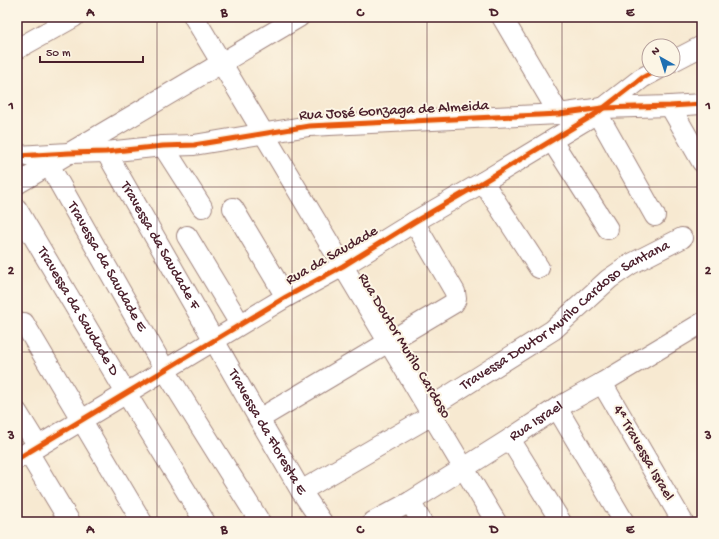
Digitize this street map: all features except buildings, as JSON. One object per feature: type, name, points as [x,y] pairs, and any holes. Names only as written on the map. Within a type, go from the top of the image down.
[{"type":"street","points":[[17,48],[74,17]]},
{"type":"street","name":"Rua Doutor Murilo Cardoso","points":[[194,17],[496,522]]},
{"type":"street","points":[[17,184],[299,17]]},
{"type":"street","points":[[502,17],[559,114]]},
{"type":"street","points":[[681,58],[702,46]]},
{"type":"street","name":"Rua da Saudade","points":[[28,452],[240,324],[342,266],[552,141],[600,110],[642,78]]},
{"type":"street","name":"Rua José Gonzaga de Almeida","points":[[17,156],[69,153],[166,151],[309,126],[559,114],[702,104]]},
{"type":"street","points":[[670,106],[702,162]]},
{"type":"street","points":[[600,110],[656,216]]},
{"type":"street","points":[[552,141],[608,229]]},
{"type":"street","points":[[166,151],[202,208]]},
{"type":"street","name":"Travessa da Saudade F","points":[[106,152],[214,340]]},
{"type":"street","name":"Travessa da Saudade E","points":[[49,165],[165,370],[260,522]]},
{"type":"street","points":[[483,182],[539,268]]},
{"type":"street","points":[[233,208],[286,297]]},
{"type":"street","name":"Travessa da Saudade D","points":[[17,209],[126,393],[205,522]]},
{"type":"street","points":[[259,419],[454,303],[456,299],[455,292],[414,222]]},
{"type":"street","points":[[187,236],[240,324]]},
{"type":"street","name":"Travessa Doutor Murilo Cardoso Santana","points":[[302,491],[430,412],[553,330],[609,279],[631,264],[682,238]]},
{"type":"street","points":[[24,323],[142,522]]},
{"type":"street","name":"Rua Israel","points":[[373,522],[410,502],[557,408],[702,323]]},
{"type":"street","name":"Travessa da Floresta E","points":[[214,340],[259,419],[322,522]]},
{"type":"street","name":"4ª Travessa Israel","points":[[602,383],[683,522]]},
{"type":"street","points":[[557,408],[624,522]]},
{"type":"street","points":[[17,412],[28,452],[70,522]]},
{"type":"street","points":[[510,439],[561,522]]},
{"type":"street","points":[[410,502],[422,522]]},
{"type":"cycle path","points":[[17,459],[286,297],[343,266],[597,113],[642,78]]},
{"type":"cycle path","points":[[17,156],[106,152],[163,146],[194,145],[309,126],[559,114],[602,108],[702,104]]}]
